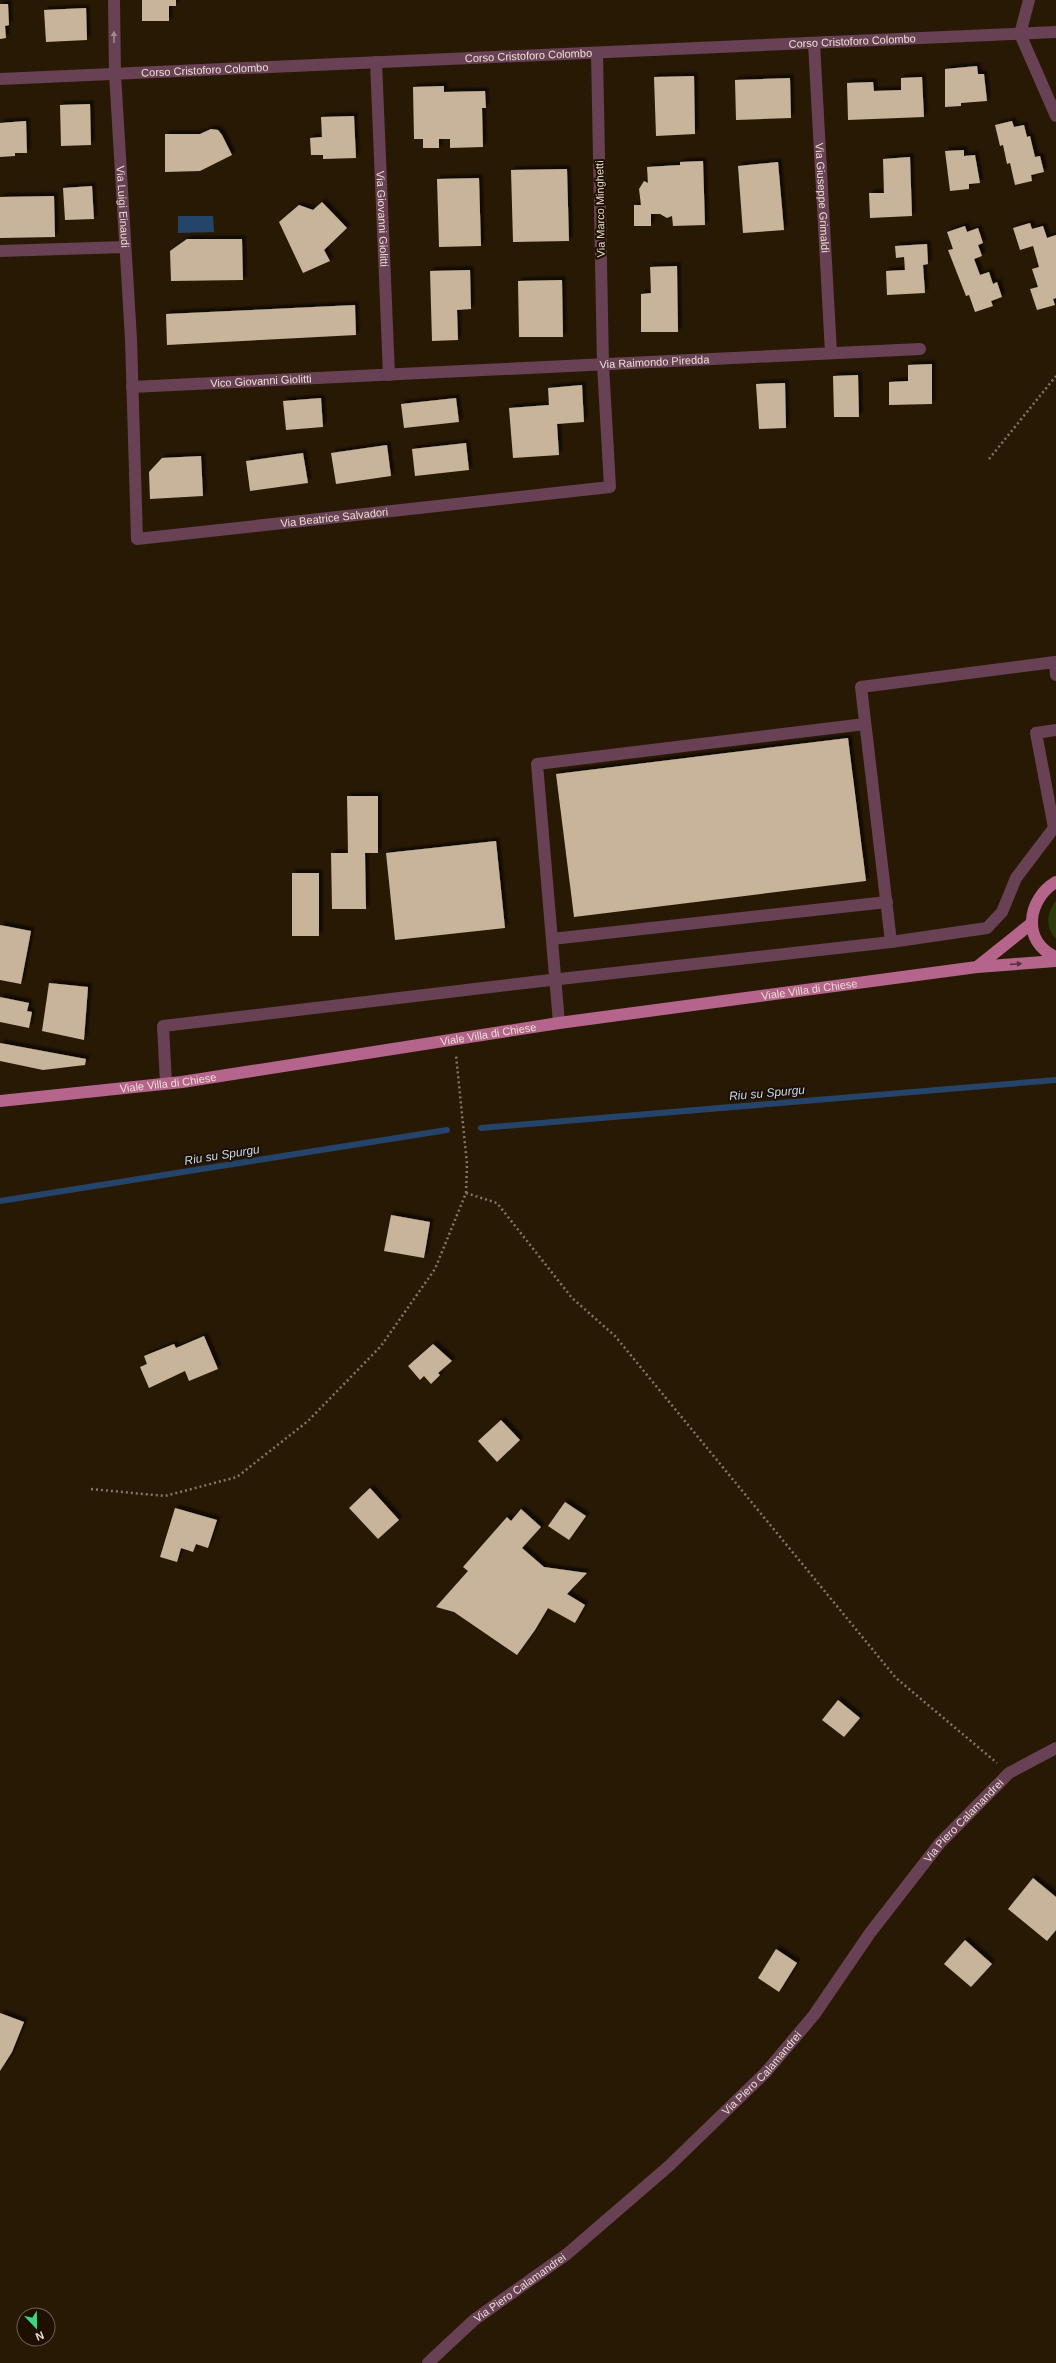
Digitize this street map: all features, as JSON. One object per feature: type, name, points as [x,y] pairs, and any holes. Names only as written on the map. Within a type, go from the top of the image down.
[{"type":"main road","points":[[1056,882],[1047,888],[1038,898],[1033,910],[1032,923],[1035,936],[1042,947],[1056,957]]},
{"type":"main road","points":[[977,967],[1032,923]]},
{"type":"main road","name":"Viale Villa di Chiese","points":[[0,1101],[166,1084],[559,1023],[977,967],[1056,961]]},
{"type":"street","name":"Via Luigi Einaudi","points":[[114,0],[115,74],[130,338]]},
{"type":"street","points":[[1029,0],[1020,34],[1056,116]]},
{"type":"street","name":"Corso Cristoforo Colombo","points":[[0,79],[1056,32]]},
{"type":"street","name":"Via Giuseppe Grimaldi","points":[[814,43],[831,353]]},
{"type":"street","name":"Via Marco Minghetti","points":[[597,53],[603,365]]},
{"type":"street","name":"Via Giovanni Giolitti","points":[[376,62],[389,375]]},
{"type":"street","points":[[0,251],[126,247]]},
{"type":"street","name":"Via Beatrice Salvadori","points":[[130,338],[137,539],[610,487],[603,365]]},
{"type":"street","name":"Via Raimondo Piredda","points":[[389,375],[920,349]]},
{"type":"street","name":"Vico Giovanni Giolitti","points":[[132,387],[389,375]]},
{"type":"street","points":[[891,942],[861,687],[1054,662],[1056,676]]},
{"type":"street","points":[[559,1023],[537,764],[865,724]]},
{"type":"street","points":[[166,1084],[163,1026],[556,979],[891,942],[987,928],[1002,912],[1016,878],[1054,828],[1051,785],[1036,733],[1056,730]]},
{"type":"street","points":[[552,939],[887,902]]},
{"type":"street","name":"Via Piero Calamandrei","points":[[428,2363],[474,2320],[567,2254],[669,2166],[766,2072],[814,2015],[870,1933],[940,1843],[1009,1773],[1056,1748]]},
{"type":"path","points":[[989,459],[1056,376]]},
{"type":"path","points":[[91,1489],[165,1496],[237,1477],[308,1421],[381,1346],[435,1269],[466,1193],[467,1164],[455,1039]]},
{"type":"path","points":[[466,1193],[496,1203],[572,1298],[615,1336],[896,1678],[1009,1773]]},
{"type":"green space","points":[[1056,901],[1056,939],[1050,930],[1048,920],[1050,910]]},
{"type":"water","points":[[178,216],[213,216],[214,232],[178,233]]},
{"type":"building","points":[[142,0],[176,0],[176,6],[169,6],[169,21],[142,21]]},
{"type":"building","points":[[0,4],[8,4],[9,25],[5,26],[6,38],[0,39]]},
{"type":"building","points":[[86,8],[87,40],[46,42],[44,10]]},
{"type":"building","points":[[977,66],[978,74],[984,74],[987,101],[961,103],[961,106],[945,107],[945,69]]},
{"type":"building","points":[[694,76],[695,134],[656,136],[654,77]]},
{"type":"building","points":[[922,77],[924,117],[848,120],[847,83],[873,82],[874,91],[901,90],[901,78]]},
{"type":"building","points":[[790,78],[791,118],[736,120],[735,80]]},
{"type":"building","points":[[444,86],[444,92],[485,91],[486,108],[482,108],[483,147],[450,148],[450,139],[439,139],[439,148],[423,148],[423,139],[414,139],[413,87]]},
{"type":"building","points":[[90,104],[91,145],[61,146],[60,105]]},
{"type":"building","points":[[354,116],[356,158],[323,159],[323,155],[311,155],[310,138],[322,137],[321,117]]},
{"type":"building","points":[[26,121],[27,153],[15,153],[15,156],[0,157],[0,123]]},
{"type":"building","points":[[1012,121],[1014,127],[1024,125],[1027,137],[1030,136],[1035,157],[1040,156],[1044,172],[1031,175],[1032,181],[1015,185],[1010,163],[1007,164],[1003,145],[1000,146],[995,125]]},
{"type":"building","points":[[211,129],[218,130],[232,155],[200,171],[165,172],[165,134],[200,134]]},
{"type":"building","points":[[964,150],[964,156],[975,155],[980,183],[969,184],[969,189],[950,191],[945,151]]},
{"type":"building","points":[[910,157],[912,216],[870,218],[869,193],[884,193],[883,159]]},
{"type":"building","points":[[703,161],[705,225],[673,226],[672,216],[667,218],[660,214],[651,214],[651,226],[634,226],[634,205],[641,205],[639,189],[644,181],[648,183],[647,167],[680,165],[680,162]]},
{"type":"building","points":[[778,162],[784,230],[743,233],[738,166]]},
{"type":"building","points":[[567,169],[569,241],[513,242],[511,170]]},
{"type":"building","points":[[479,178],[481,246],[439,247],[437,179]]},
{"type":"building","points":[[92,186],[94,219],[65,220],[63,188]]},
{"type":"building","points":[[54,196],[55,237],[0,238],[0,197]]},
{"type":"building","points":[[322,202],[347,228],[324,250],[330,261],[303,273],[279,222],[299,205],[313,210]]},
{"type":"building","points":[[1030,223],[1032,229],[1043,226],[1047,238],[1056,235],[1056,298],[1053,299],[1055,305],[1037,310],[1030,289],[1038,287],[1032,269],[1039,267],[1033,246],[1020,250],[1013,228]]},
{"type":"building","points":[[965,226],[967,232],[978,228],[983,243],[978,245],[982,256],[974,259],[980,275],[989,272],[993,284],[997,282],[1002,297],[991,301],[993,306],[975,312],[969,295],[966,296],[948,250],[953,249],[947,232]]},
{"type":"building","points":[[187,239],[242,239],[243,280],[171,281],[170,251]]},
{"type":"building","points":[[927,244],[928,264],[923,265],[925,293],[887,295],[886,271],[905,270],[904,257],[896,258],[895,246]]},
{"type":"building","points":[[677,266],[678,332],[641,332],[641,294],[651,293],[650,267]]},
{"type":"building","points":[[470,270],[471,309],[457,310],[458,340],[432,341],[430,271]]},
{"type":"building","points":[[562,280],[563,337],[519,337],[518,281]]},
{"type":"building","points":[[355,305],[356,335],[167,345],[166,314]]},
{"type":"building","points":[[932,364],[932,404],[889,405],[889,382],[908,381],[908,365]]},
{"type":"building","points":[[858,375],[859,417],[834,417],[833,376]]},
{"type":"building","points":[[785,383],[786,428],[759,429],[756,384]]},
{"type":"building","points":[[582,385],[584,422],[557,424],[559,455],[513,458],[509,408],[549,405],[548,388]]},
{"type":"building","points":[[321,398],[323,427],[286,430],[283,401]]},
{"type":"building","points":[[456,398],[459,422],[404,428],[401,404]]},
{"type":"building","points":[[466,443],[469,470],[415,476],[412,449]]},
{"type":"building","points":[[387,445],[391,476],[336,484],[331,453]]},
{"type":"building","points":[[303,453],[308,483],[250,491],[246,461]]},
{"type":"building","points":[[201,456],[203,496],[150,499],[149,472],[162,458]]},
{"type":"building","points":[[848,738],[866,881],[574,917],[556,774]]},
{"type":"building","points":[[347,796],[378,796],[378,853],[365,853],[366,909],[332,909],[331,853],[348,853]]},
{"type":"building","points":[[496,841],[505,928],[395,940],[386,853]]},
{"type":"building","points":[[292,873],[319,873],[319,936],[292,936]]},
{"type":"building","points":[[0,925],[31,931],[21,984],[0,980]]},
{"type":"building","points":[[49,983],[88,987],[84,1040],[42,1031]]},
{"type":"building","points":[[0,997],[29,1003],[27,1011],[32,1012],[29,1028],[0,1022]]},
{"type":"building","points":[[0,1043],[86,1059],[85,1065],[43,1070],[0,1061]]},
{"type":"building","points":[[391,1215],[430,1222],[424,1258],[384,1251]]},
{"type":"building","points":[[204,1336],[218,1369],[189,1381],[185,1371],[149,1388],[140,1367],[147,1364],[144,1356],[174,1344],[176,1348]]},
{"type":"building","points":[[433,1344],[452,1361],[438,1373],[440,1375],[431,1384],[424,1376],[420,1380],[408,1366]]},
{"type":"building","points":[[501,1420],[520,1440],[497,1462],[478,1441]]},
{"type":"building","points":[[370,1488],[399,1520],[378,1539],[349,1508]]},
{"type":"building","points":[[565,1502],[586,1516],[569,1540],[548,1526]]},
{"type":"building","points":[[175,1508],[217,1520],[208,1548],[196,1544],[193,1552],[181,1548],[177,1562],[160,1557]]},
{"type":"building","points":[[521,1509],[541,1527],[522,1548],[544,1567],[587,1573],[567,1594],[585,1605],[575,1623],[548,1608],[535,1630],[517,1655],[454,1612],[436,1607],[468,1571],[463,1567],[507,1517],[511,1521]]},
{"type":"building","points":[[838,1700],[860,1718],[844,1737],[822,1720]]},
{"type":"building","points":[[1033,1878],[1056,1897],[1056,1930],[1047,1941],[1008,1909]]},
{"type":"building","points":[[965,1940],[992,1964],[971,1987],[944,1964]]},
{"type":"building","points":[[776,1949],[797,1963],[779,1992],[758,1978]]},
{"type":"building","points":[[0,2013],[24,2022],[12,2052],[0,2071]]},
{"type":"waterway","name":"Riu su Spurgu","points":[[481,1128],[1056,1080]]},
{"type":"waterway","name":"Riu su Spurgu","points":[[0,1201],[447,1130]]}]
